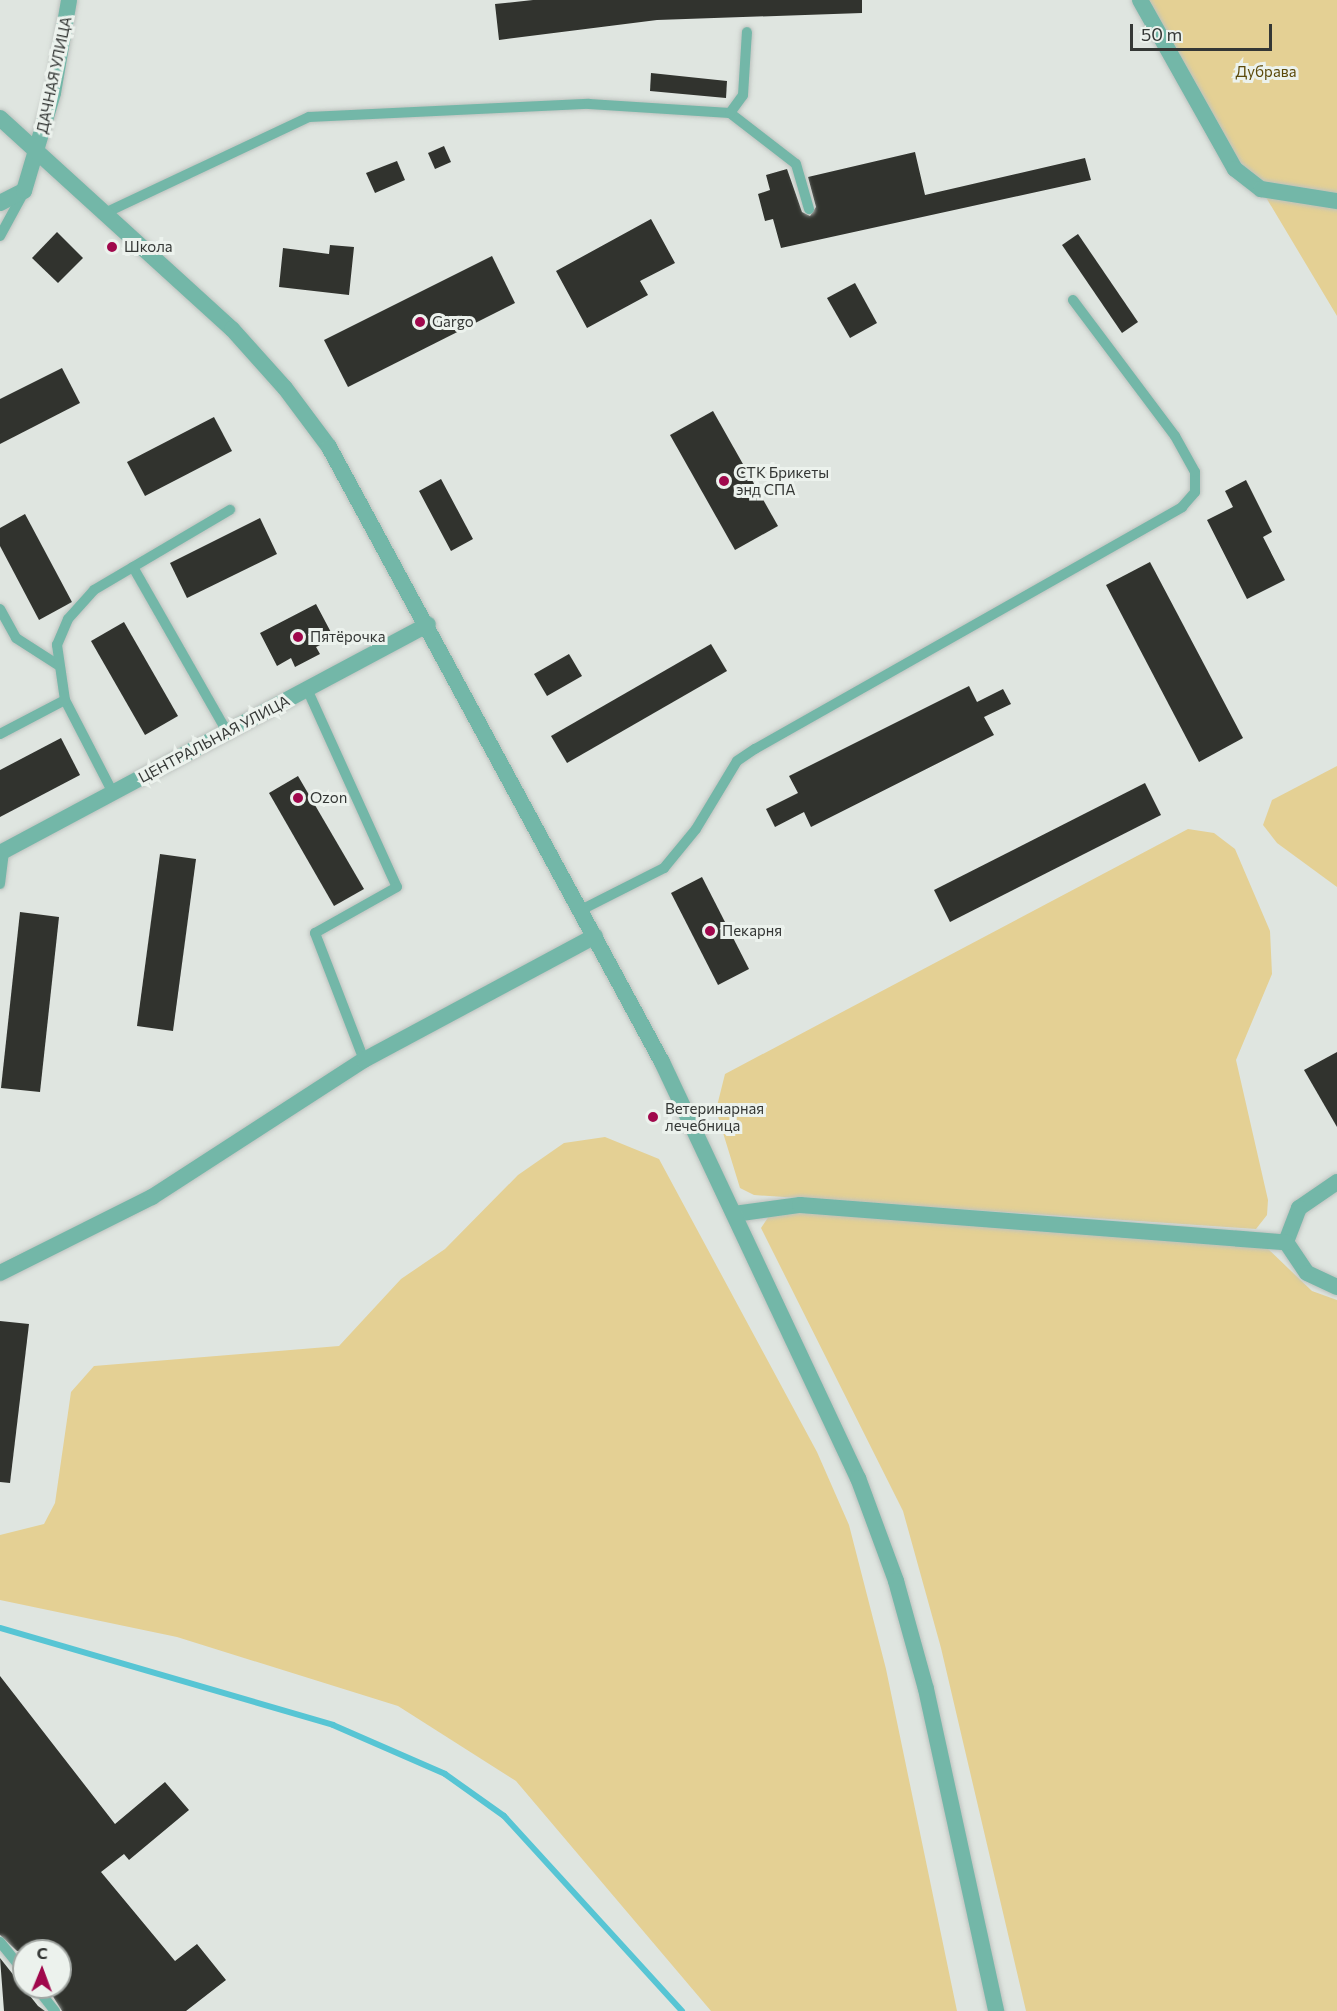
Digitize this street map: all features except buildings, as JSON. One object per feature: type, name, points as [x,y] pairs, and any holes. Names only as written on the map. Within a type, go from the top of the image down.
[{"type":"street","name":"ДАЧНАЯ УЛИЦА","points":[[38,151],[69,0]]},
{"type":"street","points":[[1140,0],[1235,169],[1261,189],[1337,201]]},
{"type":"street","points":[[0,118],[232,329],[285,388],[329,447],[428,624],[595,936],[734,1214],[858,1478],[896,1581],[926,1689],[996,2011]]},
{"type":"street","points":[[0,203],[24,192],[38,151]]},
{"type":"street","name":"ЦЕНТРАЛЬНАЯ УЛИЦА","points":[[2,852],[428,624]]},
{"type":"street","points":[[0,1273],[152,1197],[364,1060],[595,936]]},
{"type":"street","points":[[1286,1242],[1299,1208],[1337,1182]]},
{"type":"street","points":[[734,1214],[800,1204],[1286,1242]]},
{"type":"street","points":[[1286,1242],[1307,1273],[1337,1287]]},
{"type":"lane","points":[[730,113],[743,95],[747,32]]},
{"type":"lane","points":[[105,213],[309,117],[589,104],[730,113],[796,164],[809,209]]},
{"type":"lane","points":[[0,236],[24,192]]},
{"type":"lane","points":[[581,910],[664,868],[696,830],[737,761],[1182,507],[1196,492],[1195,472],[1175,436],[1073,300]]},
{"type":"lane","points":[[113,793],[65,700],[58,665],[57,645],[68,619],[94,590],[231,510]]},
{"type":"lane","points":[[133,567],[227,732]]},
{"type":"lane","points":[[0,609],[16,638],[58,665]]},
{"type":"lane","points":[[307,689],[397,887],[315,933],[364,1060]]},
{"type":"lane","points":[[0,734],[65,700]]},
{"type":"lane","points":[[0,884],[2,852]]},
{"type":"lane","points":[[0,1942],[12,1957]]},
{"type":"lane","points":[[46,1999],[55,2011]]},
{"type":"green space","name":"Дубрава","points":[[1140,0],[1337,0],[1337,316],[1261,189],[1235,169]]},
{"type":"green space","points":[[1337,766],[1337,887],[1277,843],[1263,825],[1272,800]]},
{"type":"green space","points":[[1188,829],[1214,833],[1235,849],[1270,931],[1272,974],[1236,1060],[1268,1200],[1267,1215],[1256,1229],[754,1195],[740,1188],[716,1110],[725,1074]]},
{"type":"green space","points":[[605,1137],[659,1159],[817,1452],[849,1525],[886,1669],[957,2011],[711,2011],[516,1781],[398,1706],[177,1637],[0,1600],[0,1535],[44,1524],[55,1503],[71,1392],[94,1366],[339,1346],[401,1279],[445,1249],[518,1175],[564,1143]]},
{"type":"green space","points":[[801,1210],[1267,1248],[1312,1291],[1337,1300],[1337,2011],[1026,2011],[941,1648],[903,1511],[761,1228],[769,1216]]},
{"type":"waterway","points":[[0,1628],[333,1725],[445,1774],[504,1816],[682,2011]]},
{"type":"place","name":"Школа","points":[[112,247]]},
{"type":"place","name":"Gargo","points":[[420,322]]},
{"type":"place","name":"СТК Брикеты энд СПА","points":[[724,481]]},
{"type":"place","name":"Пятёрочка","points":[[298,637]]},
{"type":"place","name":"Ozon","points":[[298,798]]},
{"type":"place","name":"Пекарня","points":[[710,931]]},
{"type":"place","name":"Ветеринарная лечебница","points":[[653,1117]]}]
